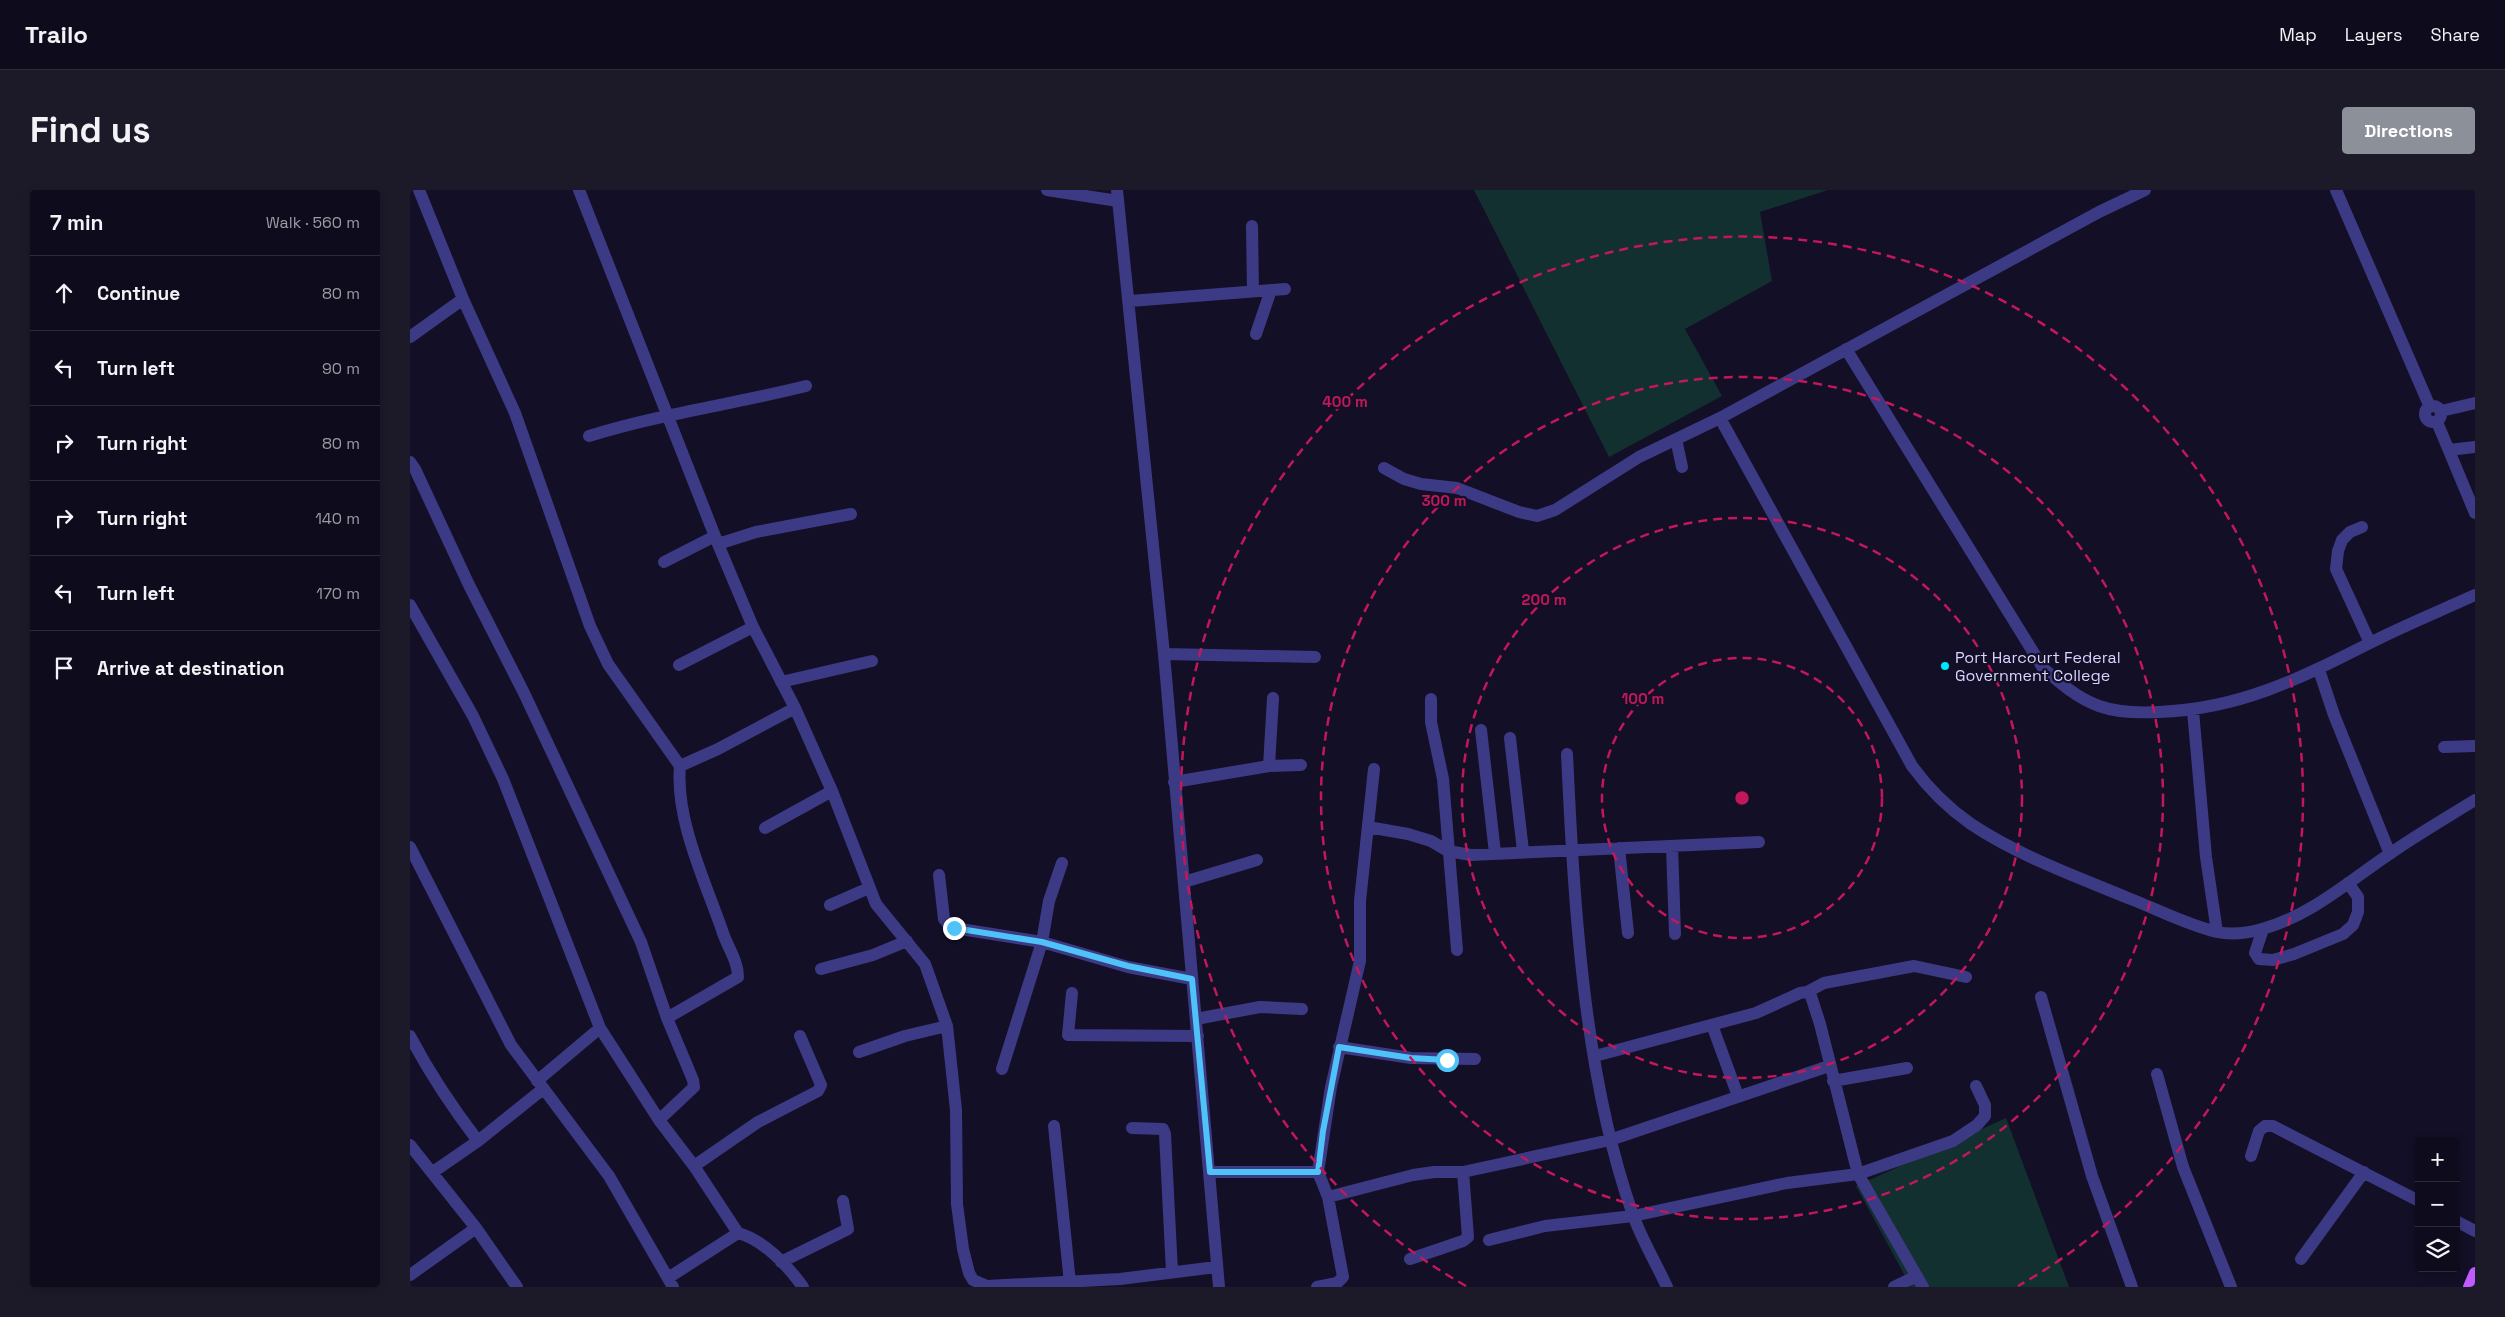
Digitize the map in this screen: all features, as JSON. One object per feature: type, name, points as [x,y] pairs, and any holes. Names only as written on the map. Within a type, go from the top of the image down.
[{"type":"main road","points":[[2469,1287],[2475,1273]]},
{"type":"street","points":[[419,190],[463,299],[515,413],[590,626],[608,664],[680,766],[678,783],[686,825],[726,940],[738,967],[738,976],[667,1018]]},
{"type":"street","points":[[579,190],[669,415],[716,540],[753,627],[795,708],[832,791],[876,904],[925,964],[947,1026],[956,1110],[957,1204],[969,1273],[979,1284],[987,1286],[1070,1282],[1216,1267]]},
{"type":"street","points":[[1047,190],[1118,196],[1164,654],[1219,1287]]},
{"type":"street","points":[[1384,468],[1404,479],[1421,484],[1457,488],[1519,512],[1537,516],[1555,510],[1639,457],[1720,418],[2099,212],[2145,190]]},
{"type":"street","points":[[2336,190],[2436,413],[2475,513]]},
{"type":"street","points":[[1252,226],[1253,292]]},
{"type":"street","points":[[1130,301],[1284,289]]},
{"type":"street","points":[[1256,334],[1271,290]]},
{"type":"street","points":[[410,337],[463,299]]},
{"type":"street","points":[[1846,349],[2043,668],[2080,697],[2100,706],[2134,713],[2193,711],[2241,700],[2319,670],[2370,643],[2475,595]]},
{"type":"street","points":[[589,436],[634,422],[749,401],[806,386]]},
{"type":"street","points":[[2436,413],[2475,404]]},
{"type":"street","points":[[1720,418],[1902,748],[1922,780],[1948,806],[2000,842],[2063,871],[2217,932],[2235,933],[2263,929],[2295,918],[2475,800]]},
{"type":"street","points":[[1676,439],[1682,467]]},
{"type":"street","points":[[2449,450],[2475,448]]},
{"type":"street","points":[[410,462],[416,469],[469,585],[524,693],[641,942],[667,1018],[693,1080],[694,1088],[659,1120]]},
{"type":"street","points":[[664,562],[716,540],[851,514]]},
{"type":"street","points":[[2362,528],[2350,532],[2342,540],[2338,551],[2336,569],[2370,643]]},
{"type":"street","points":[[410,605],[473,716],[503,779],[600,1028],[659,1120],[694,1166],[738,1233],[750,1236],[781,1262],[803,1287]]},
{"type":"street","points":[[679,665],[753,627]]},
{"type":"street","points":[[1164,654],[1315,657]]},
{"type":"street","points":[[781,682],[872,661]]},
{"type":"street","points":[[2319,670],[2334,715],[2390,854]]},
{"type":"street","points":[[1268,766],[1273,698]]},
{"type":"street","points":[[1432,700],[1431,722],[1443,779],[1457,950]]},
{"type":"street","points":[[680,766],[718,749],[795,708]]},
{"type":"street","points":[[2193,711],[2206,857],[2217,932]]},
{"type":"street","points":[[1481,730],[1495,853]]},
{"type":"street","points":[[1510,738],[1522,851]]},
{"type":"street","points":[[2444,748],[2475,746]]},
{"type":"street","points":[[1566,754],[1572,849],[1587,1009],[1610,1140],[1633,1216],[1667,1287]]},
{"type":"street","points":[[1174,782],[1268,766],[1301,765]]},
{"type":"street","points":[[1317,1287],[1337,1283],[1342,1277],[1328,1197],[1318,1172],[1323,1131],[1339,1047],[1360,961],[1360,901],[1374,769]]},
{"type":"street","points":[[765,828],[832,791]]},
{"type":"street","points":[[1368,827],[1416,836],[1431,841],[1448,851],[1471,855],[1522,851],[1758,842]]},
{"type":"street","points":[[1672,846],[1676,934]]},
{"type":"street","points":[[410,847],[498,1022],[540,1085],[609,1176],[670,1283],[738,1233]]},
{"type":"street","points":[[1619,848],[1628,933]]},
{"type":"street","points":[[1184,882],[1257,860]]},
{"type":"street","points":[[1002,1069],[1042,942],[1048,901],[1062,863]]},
{"type":"street","points":[[939,875],[944,919],[954,928],[1042,942],[1128,966],[1192,979]]},
{"type":"street","points":[[2263,929],[2255,953],[2259,959],[2273,960],[2294,954],[2343,934],[2353,925],[2358,912],[2358,897],[2348,883]]},
{"type":"street","points":[[830,905],[869,888]]},
{"type":"street","points":[[821,969],[873,955],[906,942]]},
{"type":"street","points":[[1595,1056],[1756,1013],[1824,983],[1914,966],[1966,977]]},
{"type":"street","points":[[1807,992],[1811,996],[1858,1174],[1920,1282],[1894,1287]]},
{"type":"street","points":[[1072,993],[1068,1034],[1198,1036]]},
{"type":"street","points":[[2041,997],[2097,1192],[2132,1287]]},
{"type":"street","points":[[1196,1018],[1260,1007],[1302,1010]]},
{"type":"street","points":[[1712,1025],[1738,1096]]},
{"type":"street","points":[[859,1052],[905,1036],[947,1026]]},
{"type":"street","points":[[433,1172],[478,1141],[600,1028]]},
{"type":"street","points":[[410,1036],[426,1067],[451,1106],[478,1141]]},
{"type":"street","points":[[694,1166],[758,1122],[818,1091],[820,1085],[800,1036]]},
{"type":"street","points":[[1339,1047],[1411,1058],[1475,1059]]},
{"type":"street","points":[[1328,1197],[1413,1175],[1434,1172],[1463,1172],[1610,1140],[1829,1066]]},
{"type":"street","points":[[1833,1081],[1907,1068]]},
{"type":"street","points":[[2157,1074],[2183,1167],[2231,1287]]},
{"type":"street","points":[[1489,1240],[1545,1226],[1633,1216],[1787,1183],[1858,1174],[1952,1141],[1977,1125],[1985,1116],[1985,1105],[1976,1086]]},
{"type":"street","points":[[1054,1126],[1070,1282]]},
{"type":"street","points":[[2251,1156],[2259,1131],[2265,1126],[2273,1126],[2415,1199]]},
{"type":"street","points":[[1132,1128],[1158,1127],[1163,1129],[1172,1272]]},
{"type":"street","points":[[413,1152],[433,1172],[476,1228],[517,1287]]},
{"type":"street","points":[[1210,1172],[1318,1172]]},
{"type":"street","points":[[1410,1260],[1463,1242],[1468,1237],[1463,1172]]},
{"type":"street","points":[[2301,1259],[2364,1172]]},
{"type":"street","points":[[781,1262],[848,1229],[843,1201]]},
{"type":"street","points":[[2460,1223],[2475,1230]]},
{"type":"street","points":[[410,1275],[476,1228]]},
{"type":"green space","points":[[1474,190],[1828,190],[1760,212],[1772,281],[1685,329],[1722,396],[1609,457]]},
{"type":"green space","points":[[2006,1118],[2069,1287],[1911,1287],[1856,1186]]},
{"type":"place","name":"Port Harcourt Federal Government College","points":[[1945,666]]},
{"type":"route","points":[[954,928],[1042,942],[1128,966],[1192,979],[1210,1172],[1318,1172],[1323,1131],[1339,1047],[1411,1058],[1447,1060]]}]
